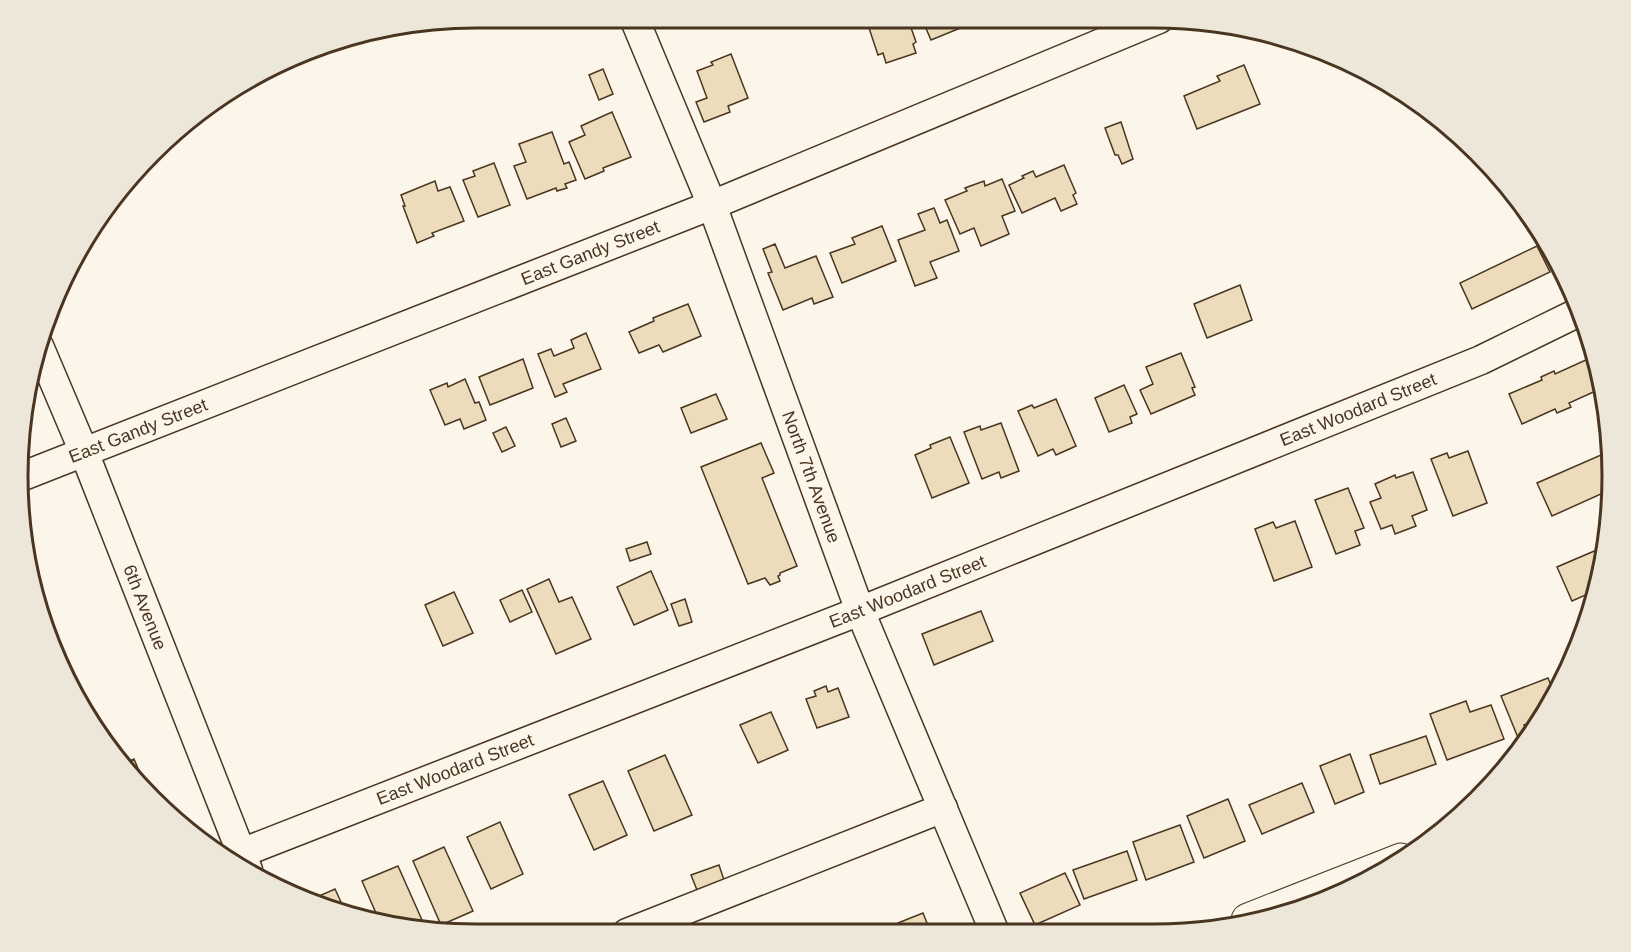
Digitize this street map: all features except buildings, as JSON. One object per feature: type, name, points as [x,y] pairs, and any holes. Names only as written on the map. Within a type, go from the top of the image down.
[{"type":"street","name":"North 7th Avenue","points":[[638,28],[712,205],[860,611],[991,924]]},
{"type":"street","name":"East Gandy Street","points":[[28,474],[712,205],[1137,28]]},
{"type":"street","name":"East Woodard Street","points":[[244,859],[1481,360],[1572,315]]},
{"type":"street","name":"6th Avenue","points":[[44,359],[84,452],[236,854]]},
{"type":"street","points":[[650,924],[943,808]]}]
